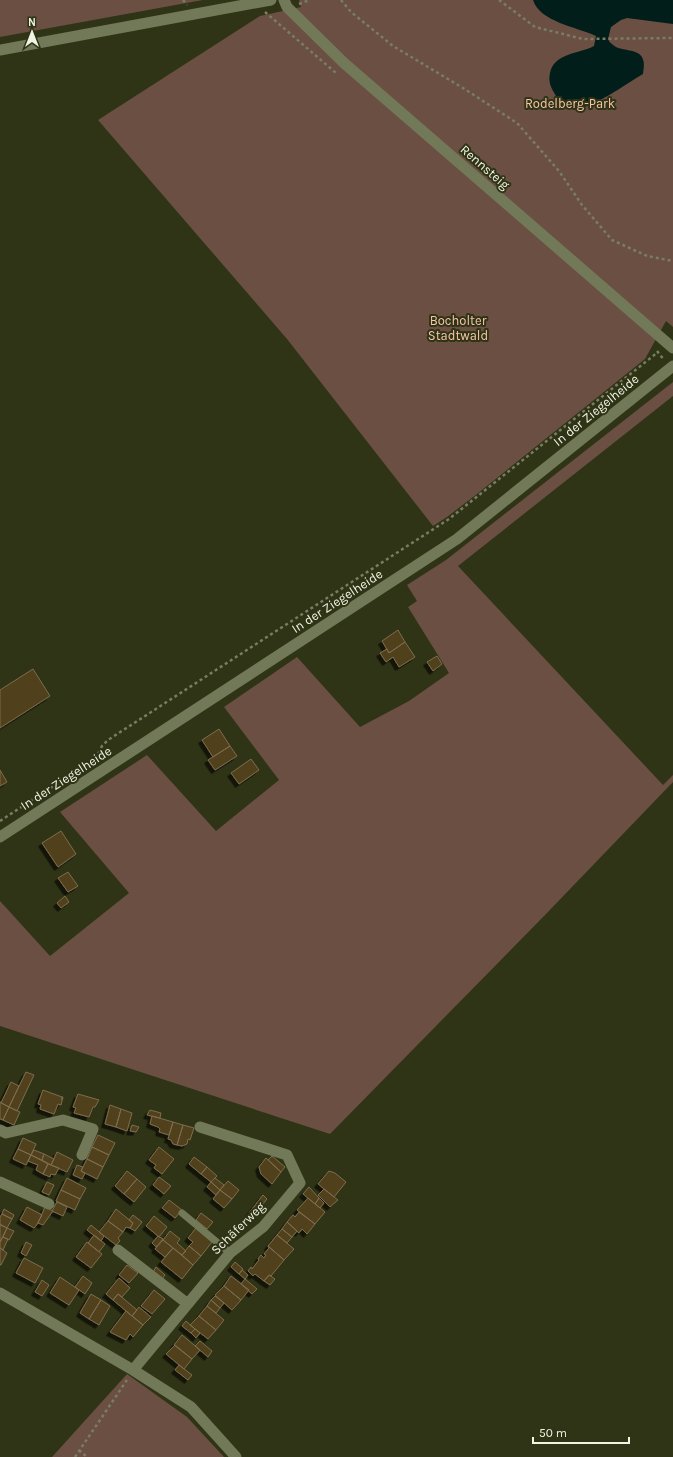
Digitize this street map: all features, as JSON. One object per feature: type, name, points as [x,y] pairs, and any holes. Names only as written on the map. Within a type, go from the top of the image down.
[{"type":"street","points":[[0,50],[271,0]]},
{"type":"street","name":"Rennsteig","points":[[284,0],[287,7],[344,63],[673,348]]},
{"type":"street","name":"In der Ziegelheide","points":[[0,837],[457,539],[673,366]]},
{"type":"street","points":[[0,1130],[6,1133],[63,1120],[71,1122],[93,1129],[82,1155]]},
{"type":"street","name":"Schäferweg","points":[[133,1370],[230,1253],[263,1227],[300,1183],[287,1155],[200,1127]]},
{"type":"street","points":[[0,1182],[50,1204]]},
{"type":"street","points":[[118,1250],[188,1304]]},
{"type":"street","points":[[0,1293],[133,1370],[191,1407],[236,1457]]},
{"type":"lane","points":[[182,1213],[230,1253]]},
{"type":"path","points":[[342,0],[351,12],[393,46],[463,88],[517,123],[559,171],[582,205],[612,240],[647,256],[673,261]]},
{"type":"path","points":[[499,0],[535,27],[583,39],[673,38]]},
{"type":"path","points":[[0,821],[96,758],[102,746],[108,740],[449,519],[658,352]]},
{"type":"path","points":[[75,1457],[133,1370]]},
{"type":"path","points":[[80,1450],[87,1457]]},
{"type":"green space","points":[[0,0],[203,0],[0,37]]},
{"type":"green space","name":"Bocholter Stadtwald","points":[[299,0],[673,0],[673,327],[666,321],[645,359],[477,494],[433,526],[287,339],[98,120],[260,16],[301,7]]},
{"type":"green space","points":[[673,382],[673,396],[458,566],[663,785],[673,775],[673,782],[330,1134],[0,1026],[0,901],[50,956],[129,893],[60,812],[147,755],[216,831],[279,780],[224,707],[297,657],[360,727],[409,701],[449,673],[408,607],[417,601],[407,585],[446,560]]},
{"type":"green space","points":[[127,1374],[187,1417],[224,1457],[52,1457]]},
{"type":"water","points":[[533,0],[673,0],[673,24],[627,18],[611,27],[608,39],[611,44],[639,54],[643,58],[643,74],[591,105],[572,109],[564,105],[556,96],[550,85],[549,79],[552,66],[556,61],[568,55],[594,46],[596,36],[551,19],[543,14]]},
{"type":"building","points":[[398,630],[405,642],[389,653],[382,641]]},
{"type":"building","points":[[405,642],[415,657],[399,667],[393,657],[386,662],[380,653],[387,649],[389,653]]},
{"type":"building","points":[[437,656],[442,664],[433,671],[427,662]]},
{"type":"building","points":[[33,669],[50,696],[0,728],[0,690]]},
{"type":"building","points":[[219,729],[230,746],[213,757],[202,740]]},
{"type":"building","points":[[230,746],[237,756],[215,770],[208,760]]},
{"type":"building","points":[[251,759],[259,770],[239,784],[231,773]]},
{"type":"building","points":[[0,770],[7,782],[0,786]]},
{"type":"building","points":[[61,831],[76,854],[58,867],[42,843]]},
{"type":"building","points":[[68,872],[78,886],[68,892],[58,878]]},
{"type":"building","points":[[65,896],[69,902],[61,908],[57,903]]},
{"type":"building","points":[[26,1072],[34,1075],[17,1111],[9,1107]]},
{"type":"building","points":[[11,1082],[19,1086],[9,1107],[1,1103]]},
{"type":"building","points":[[43,1090],[63,1097],[61,1105],[58,1104],[54,1114],[40,1109],[41,1105],[38,1104]]},
{"type":"building","points":[[78,1094],[99,1100],[95,1107],[93,1107],[89,1117],[74,1113],[76,1108],[73,1107]]},
{"type":"building","points":[[0,1102],[9,1107],[3,1120],[0,1119]]},
{"type":"building","points":[[110,1105],[121,1109],[116,1127],[105,1124]]},
{"type":"building","points":[[9,1107],[20,1112],[14,1125],[3,1120]]},
{"type":"building","points":[[121,1109],[132,1113],[127,1131],[116,1127]]},
{"type":"building","points":[[150,1110],[161,1113],[160,1118],[147,1115]]},
{"type":"building","points":[[152,1116],[173,1122],[169,1135],[159,1132],[160,1129],[158,1127],[150,1124]]},
{"type":"building","points":[[173,1122],[183,1125],[177,1145],[173,1144],[171,1140],[168,1139]]},
{"type":"building","points":[[132,1125],[139,1127],[136,1132],[130,1131]]},
{"type":"building","points":[[183,1125],[194,1128],[190,1140],[188,1139],[187,1144],[182,1146],[177,1145]]},
{"type":"building","points":[[98,1135],[115,1143],[109,1155],[92,1147]]},
{"type":"building","points":[[23,1138],[36,1144],[31,1155],[18,1149]]},
{"type":"building","points":[[92,1147],[109,1155],[103,1167],[87,1159]]},
{"type":"building","points":[[159,1147],[174,1159],[162,1174],[154,1168],[156,1165],[149,1160]]},
{"type":"building","points":[[18,1149],[31,1155],[26,1165],[13,1159]]},
{"type":"building","points":[[34,1150],[44,1154],[42,1160],[31,1155]]},
{"type":"building","points":[[57,1152],[73,1160],[67,1172],[51,1165]]},
{"type":"building","points":[[44,1154],[54,1159],[51,1165],[42,1160]]},
{"type":"building","points":[[31,1155],[48,1164],[43,1174],[36,1170],[38,1165],[28,1161]]},
{"type":"building","points":[[272,1156],[285,1167],[281,1172],[268,1160]]},
{"type":"building","points":[[194,1157],[207,1167],[201,1174],[189,1164]]},
{"type":"building","points":[[266,1158],[281,1172],[272,1184],[261,1174],[259,1167]]},
{"type":"building","points":[[87,1159],[103,1167],[97,1179],[81,1171]]},
{"type":"building","points":[[48,1164],[59,1168],[55,1175],[51,1174],[50,1177],[43,1174]]},
{"type":"building","points":[[77,1165],[83,1167],[81,1171],[85,1173],[82,1179],[73,1175]]},
{"type":"building","points":[[207,1167],[217,1176],[211,1182],[201,1174]]},
{"type":"building","points":[[127,1171],[137,1179],[124,1194],[115,1186]]},
{"type":"building","points":[[329,1171],[335,1173],[346,1182],[334,1197],[318,1184]]},
{"type":"building","points":[[159,1177],[171,1186],[164,1194],[153,1185]]},
{"type":"building","points":[[67,1178],[86,1188],[80,1199],[61,1190]]},
{"type":"building","points":[[215,1178],[224,1185],[220,1190],[211,1182]]},
{"type":"building","points":[[137,1179],[146,1187],[134,1202],[124,1194]]},
{"type":"building","points":[[228,1181],[239,1190],[232,1199],[220,1190]]},
{"type":"building","points":[[47,1182],[54,1185],[49,1195],[42,1192]]},
{"type":"building","points":[[211,1182],[220,1190],[216,1195],[207,1187]]},
{"type":"building","points":[[309,1187],[319,1198],[315,1204],[303,1194]]},
{"type":"building","points":[[324,1189],[338,1200],[330,1207],[318,1195]]},
{"type":"building","points":[[61,1190],[80,1199],[75,1210],[56,1201]]},
{"type":"building","points":[[220,1190],[232,1199],[224,1208],[213,1199]]},
{"type":"building","points":[[263,1195],[267,1199],[253,1216],[249,1213]]},
{"type":"building","points":[[308,1198],[325,1212],[315,1224],[297,1210]]},
{"type":"building","points":[[319,1198],[324,1203],[320,1208],[315,1204]]},
{"type":"building","points":[[169,1200],[182,1210],[175,1218],[162,1208]]},
{"type":"building","points":[[57,1202],[67,1207],[63,1216],[52,1211]]},
{"type":"building","points":[[27,1207],[42,1215],[34,1228],[20,1220]]},
{"type":"building","points":[[45,1207],[53,1211],[43,1225],[38,1223]]},
{"type":"building","points":[[4,1209],[14,1215],[12,1219],[2,1214]]},
{"type":"building","points":[[116,1209],[133,1223],[130,1228],[126,1227],[123,1232],[108,1221]]},
{"type":"building","points":[[299,1212],[315,1224],[307,1234],[302,1229],[299,1233],[287,1222],[293,1215],[295,1217]]},
{"type":"building","points":[[201,1213],[213,1222],[207,1229],[196,1220]]},
{"type":"building","points":[[2,1214],[12,1219],[7,1228],[0,1224],[0,1217]]},
{"type":"building","points":[[133,1215],[142,1222],[135,1231],[130,1228],[133,1223],[129,1220]]},
{"type":"building","points":[[154,1216],[167,1227],[159,1237],[146,1226]]},
{"type":"building","points":[[108,1221],[123,1232],[118,1238],[120,1241],[116,1245],[99,1232]]},
{"type":"building","points":[[287,1222],[297,1231],[292,1237],[282,1229]]},
{"type":"building","points":[[0,1225],[7,1228],[0,1242]]},
{"type":"building","points":[[91,1225],[104,1236],[101,1241],[87,1230]]},
{"type":"building","points":[[7,1228],[14,1231],[9,1240],[3,1237]]},
{"type":"building","points":[[196,1228],[212,1242],[201,1256],[189,1246],[193,1242],[188,1238]]},
{"type":"building","points":[[282,1229],[292,1237],[287,1243],[277,1235]]},
{"type":"building","points":[[170,1231],[180,1239],[177,1243],[186,1251],[182,1255],[163,1240]]},
{"type":"building","points":[[94,1235],[105,1244],[99,1252],[88,1243]]},
{"type":"building","points":[[277,1235],[294,1249],[284,1260],[268,1246]]},
{"type":"building","points":[[158,1236],[163,1239],[156,1247],[152,1243]]},
{"type":"building","points":[[3,1237],[8,1239],[3,1250],[0,1248],[0,1242]]},
{"type":"building","points":[[163,1240],[173,1248],[165,1257],[155,1249]]},
{"type":"building","points":[[26,1242],[32,1245],[26,1256],[21,1253]]},
{"type":"building","points":[[87,1242],[102,1254],[91,1268],[76,1257]]},
{"type":"building","points":[[189,1246],[201,1256],[193,1265],[182,1255]]},
{"type":"building","points":[[268,1246],[284,1260],[271,1276],[269,1275],[264,1281],[255,1274],[253,1276],[248,1271],[251,1267],[252,1269],[261,1255],[264,1258],[266,1255],[264,1254],[269,1248]]},
{"type":"building","points":[[0,1248],[7,1253],[1,1265],[0,1265]]},
{"type":"building","points":[[173,1248],[193,1265],[182,1279],[161,1262]]},
{"type":"building","points":[[24,1258],[43,1268],[35,1283],[16,1273]]},
{"type":"building","points":[[235,1262],[243,1269],[239,1274],[231,1267]]},
{"type":"building","points":[[127,1265],[138,1273],[129,1283],[119,1275]]},
{"type":"building","points":[[156,1267],[165,1275],[162,1279],[153,1272]]},
{"type":"building","points":[[242,1270],[248,1275],[245,1279],[239,1274]]},
{"type":"building","points":[[269,1275],[275,1279],[270,1285],[264,1281]]},
{"type":"building","points":[[83,1276],[92,1283],[85,1294],[75,1287]]},
{"type":"building","points":[[231,1276],[249,1290],[241,1300],[224,1286]]},
{"type":"building","points":[[60,1277],[79,1290],[69,1305],[50,1293]]},
{"type":"building","points":[[119,1278],[130,1288],[122,1297],[118,1294],[113,1300],[106,1294]]},
{"type":"building","points":[[245,1279],[257,1289],[252,1294],[241,1284]]},
{"type":"building","points":[[42,1280],[49,1285],[42,1296],[35,1292]]},
{"type":"building","points":[[224,1286],[241,1300],[232,1310],[215,1295]]},
{"type":"building","points":[[154,1290],[165,1299],[152,1314],[141,1306]]},
{"type":"building","points":[[91,1294],[101,1300],[89,1319],[80,1313]]},
{"type":"building","points":[[118,1294],[137,1310],[132,1316],[113,1300]]},
{"type":"building","points":[[215,1296],[224,1303],[220,1308],[211,1300]]},
{"type":"building","points":[[101,1300],[110,1306],[99,1325],[89,1319]]},
{"type":"building","points":[[211,1300],[220,1308],[216,1313],[207,1306]]},
{"type":"building","points":[[207,1306],[224,1320],[216,1330],[199,1316]]},
{"type":"building","points":[[139,1307],[151,1317],[143,1325],[132,1316]]},
{"type":"building","points":[[126,1311],[143,1325],[133,1337],[130,1334],[126,1340],[110,1332]]},
{"type":"building","points":[[199,1316],[216,1330],[208,1339],[190,1325]]},
{"type":"building","points":[[186,1321],[195,1329],[191,1333],[182,1326]]},
{"type":"building","points":[[195,1329],[200,1333],[196,1338],[191,1333]]},
{"type":"building","points":[[182,1335],[200,1350],[192,1359],[174,1345]]},
{"type":"building","points":[[200,1341],[212,1351],[208,1357],[195,1346]]},
{"type":"building","points":[[175,1345],[192,1359],[184,1369],[166,1354]]},
{"type":"building","points":[[179,1365],[192,1375],[188,1380],[175,1370]]},
{"type":"park label","name":"Rodelberg-Park","points":[[570,103]]}]
